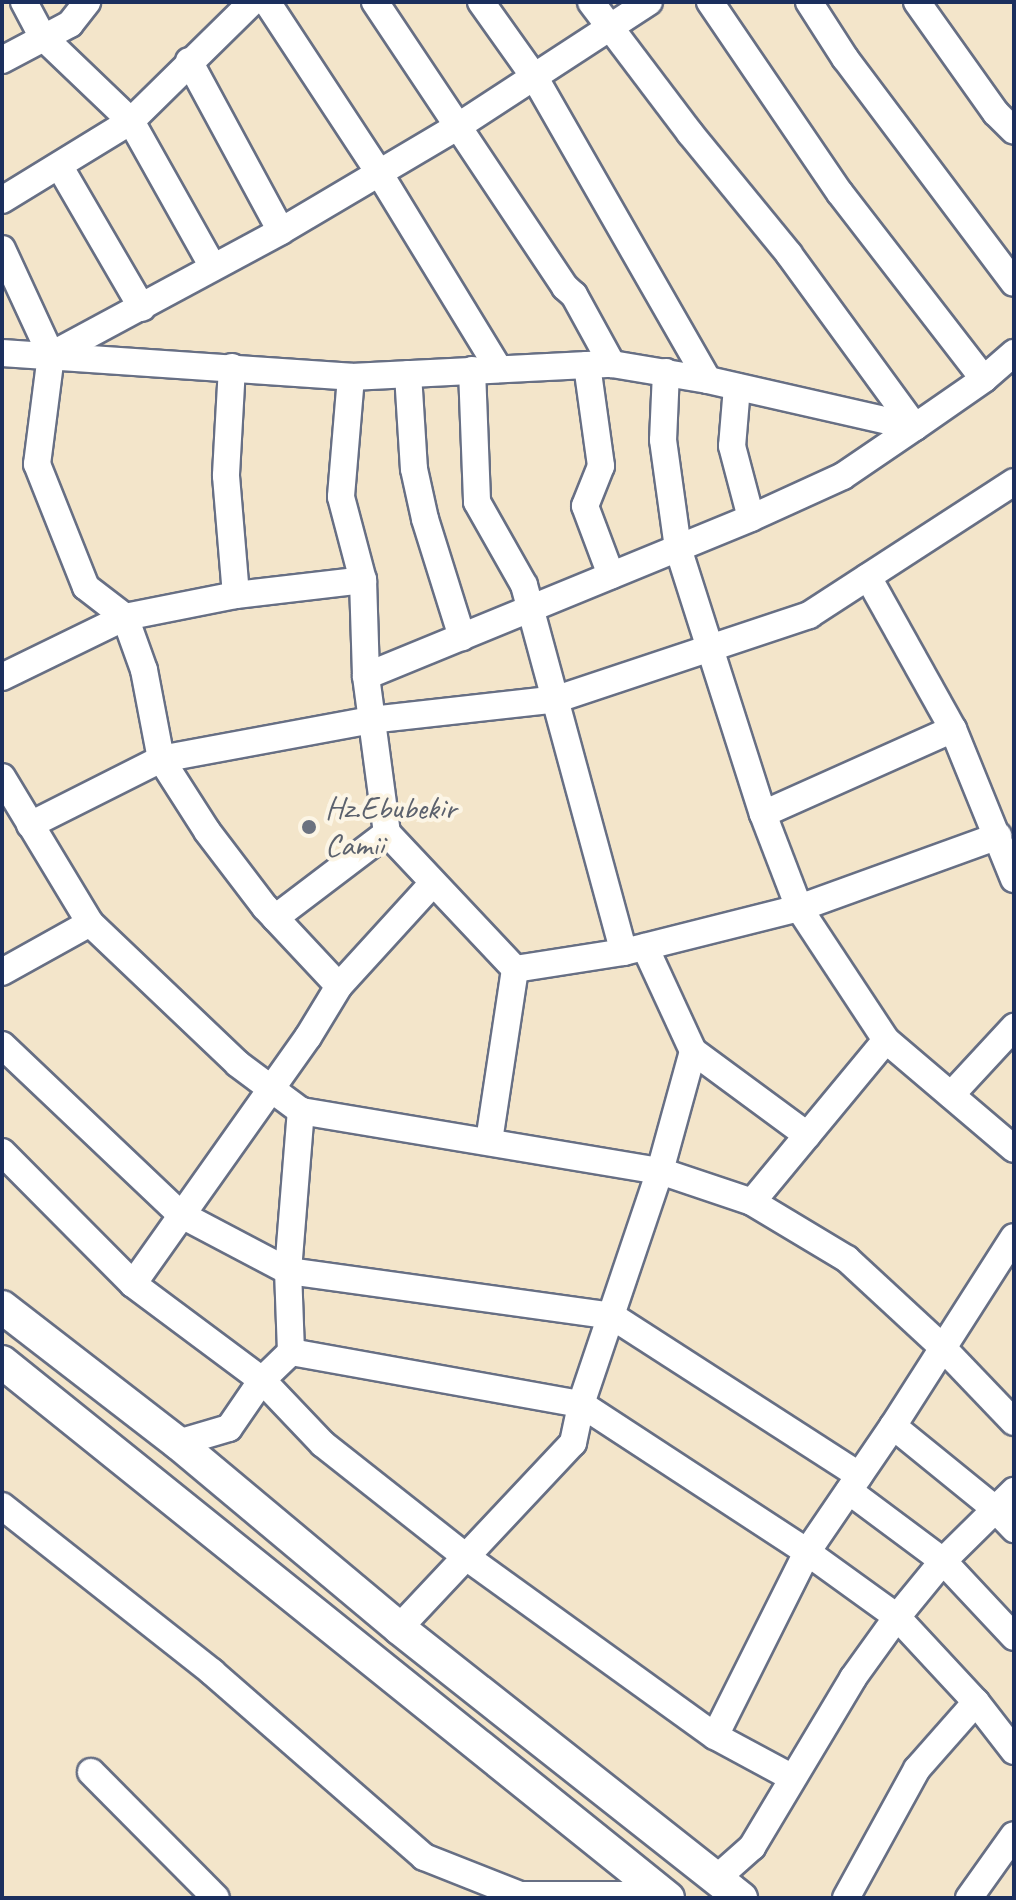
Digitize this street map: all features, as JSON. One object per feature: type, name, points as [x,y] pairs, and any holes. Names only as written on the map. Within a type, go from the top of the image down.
[{"type":"main road","points":[[2,1307],[178,1443],[399,1628],[729,1888]]},
{"type":"main road","points":[[2,1362],[667,1896]]},
{"type":"street","points":[[24,2],[43,37],[131,121],[213,267]]},
{"type":"street","points":[[2,60],[70,24],[87,2]]},
{"type":"street","points":[[2,200],[131,121],[252,2]]},
{"type":"street","points":[[267,2],[378,171],[499,369]]},
{"type":"street","points":[[375,2],[565,287],[574,295],[599,364],[601,466],[585,506],[611,575]]},
{"type":"street","points":[[481,2],[535,78],[708,380]]},
{"type":"street","points":[[591,2],[789,254],[915,427]]},
{"type":"street","points":[[51,355],[281,231],[457,127],[649,2]]},
{"type":"street","points":[[710,2],[840,193],[984,379]]},
{"type":"street","points":[[809,2],[845,58],[1014,283]]},
{"type":"street","points":[[917,2],[996,113],[1014,131]]},
{"type":"street","points":[[189,61],[281,231]]},
{"type":"street","points":[[60,167],[142,308]]},
{"type":"street","points":[[2,249],[51,355],[37,464],[86,587],[125,617],[144,670],[161,759],[207,831],[275,918],[339,986]]},
{"type":"street","points":[[2,353],[351,377],[599,364],[708,380],[915,427]]},
{"type":"street","points":[[366,676],[751,518],[843,476],[984,379],[1014,353]]},
{"type":"street","points":[[232,367],[226,476],[236,595]]},
{"type":"street","points":[[472,370],[477,502],[524,585],[635,949],[693,1051],[807,1135]]},
{"type":"street","points":[[666,372],[663,440],[678,548],[763,814],[799,908],[886,1040],[1014,1149]]},
{"type":"street","points":[[408,374],[414,469],[425,519],[462,637]]},
{"type":"street","points":[[351,377],[341,497],[363,580],[366,676],[387,833],[515,969]]},
{"type":"street","points":[[737,387],[732,446],[751,518]]},
{"type":"street","points":[[30,825],[161,759],[371,720],[557,699],[809,615],[1014,482]]},
{"type":"street","points":[[868,577],[953,729],[1014,879]]},
{"type":"street","points":[[2,677],[125,617],[236,595],[363,580]]},
{"type":"street","points":[[763,814],[953,729]]},
{"type":"street","points":[[2,777],[90,923],[238,1064],[301,1111],[660,1171],[752,1202],[847,1259],[941,1346],[1014,1422]]},
{"type":"street","points":[[275,918],[387,833]]},
{"type":"street","points":[[515,969],[635,949],[799,908],[998,836]]},
{"type":"street","points":[[133,1284],[339,986],[433,883]]},
{"type":"street","points":[[2,972],[90,923]]},
{"type":"street","points":[[489,1141],[515,969]]},
{"type":"street","points":[[951,1095],[1014,1027]]},
{"type":"street","points":[[752,1202],[886,1040]]},
{"type":"street","points":[[2,1045],[180,1214],[288,1271],[612,1316],[854,1483],[943,1561],[1014,1637]]},
{"type":"street","points":[[399,1628],[573,1443],[581,1404],[660,1171],[693,1051]]},
{"type":"street","points":[[178,1443],[229,1428],[262,1380],[291,1352],[288,1271],[301,1111]]},
{"type":"street","points":[[2,1152],[133,1284],[262,1380],[323,1444],[465,1556],[715,1736],[791,1777]]},
{"type":"street","points":[[715,1736],[807,1552],[893,1426],[941,1346],[1014,1237]]},
{"type":"street","points":[[291,1352],[581,1404],[807,1552],[897,1617],[976,1702],[1014,1751]]},
{"type":"street","points":[[893,1426],[1004,1500],[1014,1529]]},
{"type":"street","points":[[729,1888],[791,1777],[853,1678],[943,1561],[1004,1500]]},
{"type":"street","points":[[2,1506],[212,1672],[424,1857],[521,1896],[667,1896]]},
{"type":"street","points":[[846,1898],[917,1769],[976,1702]]},
{"type":"street","points":[[91,1772],[216,1898]]},
{"type":"street","points":[[969,1898],[1014,1835]]},
{"type":"place","name":"Hz.Ebubekir Camii","points":[[309,827]]}]
